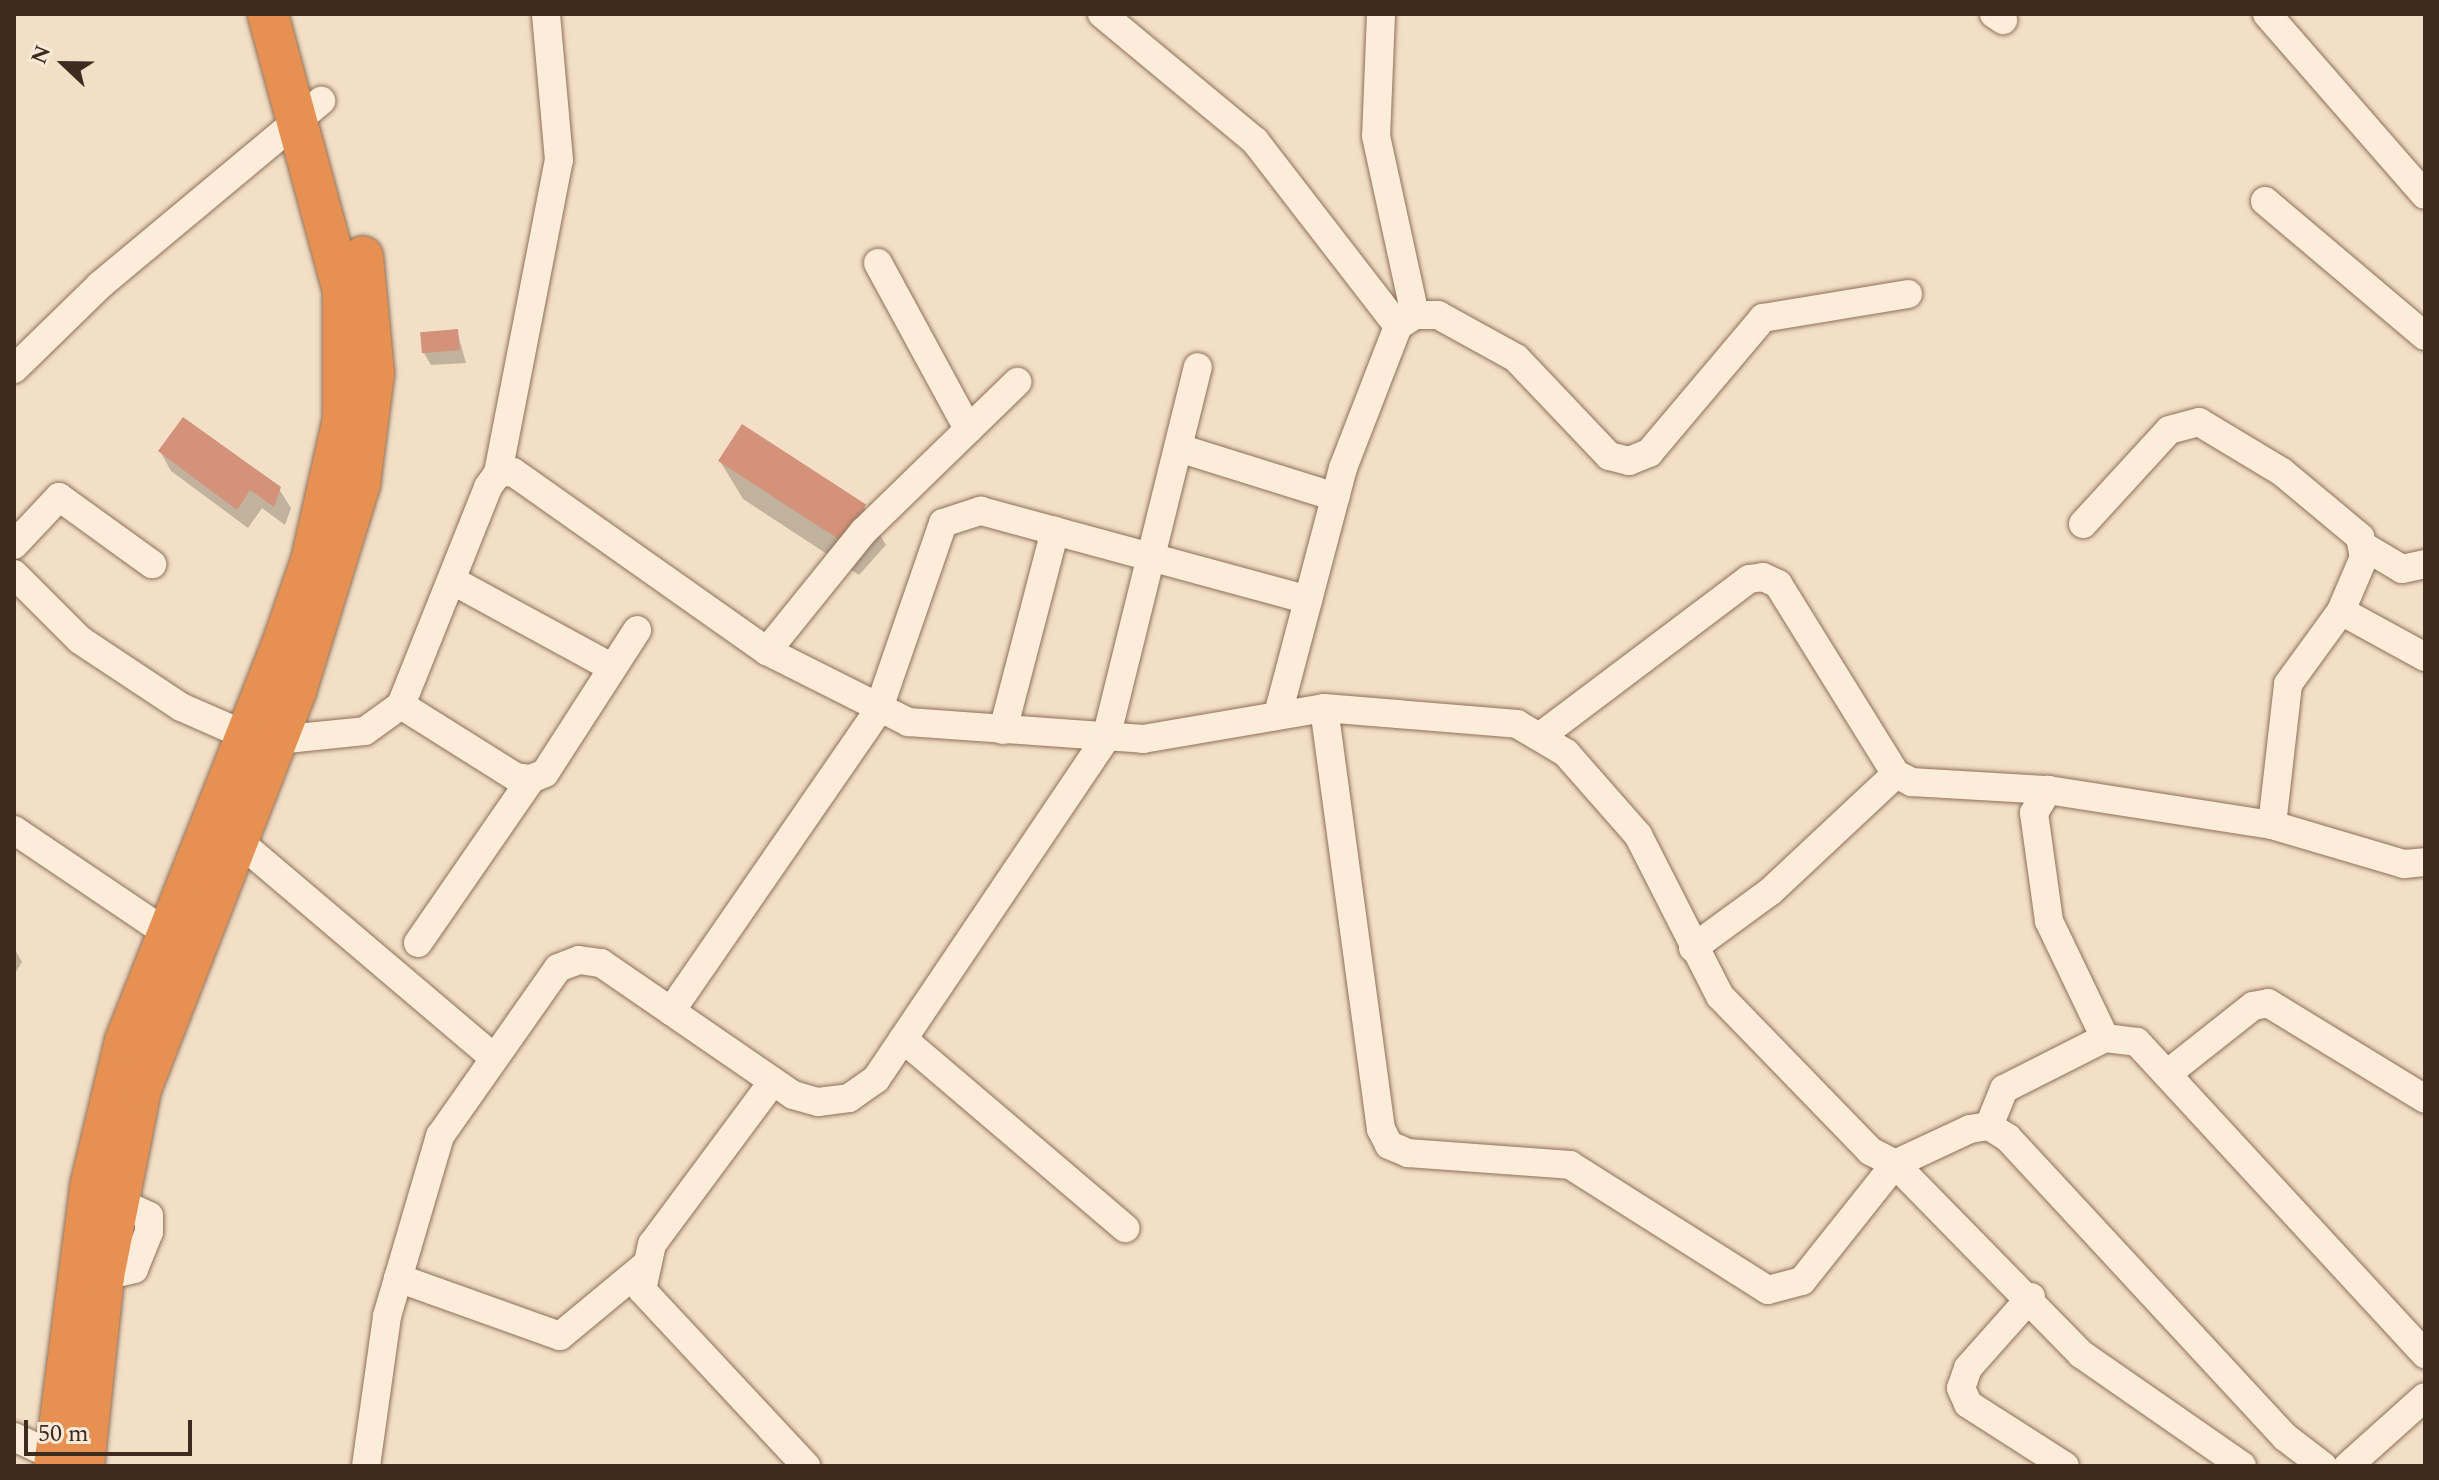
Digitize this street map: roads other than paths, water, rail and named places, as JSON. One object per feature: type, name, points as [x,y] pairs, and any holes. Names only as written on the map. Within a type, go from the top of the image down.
[{"type":"highway","points":[[268,14],[310,111]]},
{"type":"highway","points":[[64,1463],[117,1201],[160,1033],[236,839],[311,561],[343,419],[343,291],[295,14]]},
{"type":"highway","points":[[64,1463],[90,1187],[125,1041],[164,931],[262,738]]},
{"type":"street","points":[[14,574],[80,640],[181,707],[262,738],[365,731],[401,705],[498,473],[559,160],[546,14]]},
{"type":"street","points":[[1102,14],[1255,141],[1406,320]]},
{"type":"street","points":[[1278,714],[1335,497],[1406,320],[1376,136],[1381,14]]},
{"type":"street","points":[[2267,14],[2425,195]]},
{"type":"street","points":[[14,369],[100,285],[310,111]]},
{"type":"street","points":[[2265,201],[2425,336]]},
{"type":"street","points":[[878,263],[968,429]]},
{"type":"street","points":[[1406,320],[1438,315],[1516,358],[1609,456],[1629,461],[1649,453],[1763,318],[1908,294]]},
{"type":"street","points":[[366,1466],[398,1278],[440,1136],[558,968],[579,960],[601,963],[771,1084],[818,1102],[849,1098],[876,1079],[1106,738],[1198,367]]},
{"type":"street","points":[[767,651],[864,531],[1017,382]]},
{"type":"street","points":[[2083,524],[2169,430],[2199,422],[2282,472],[2365,547],[2402,569],[2425,564]]},
{"type":"street","points":[[1179,448],[1335,497]]},
{"type":"street","points":[[498,473],[528,478],[663,584],[767,651],[878,711],[938,728],[1106,738],[1181,734],[1324,708],[1489,717],[1542,735],[1638,835],[1693,948],[1742,1024],[1870,1151],[1895,1164],[2031,1297],[2081,1354],[2242,1466]]},
{"type":"street","points":[[14,545],[59,497],[152,564]]},
{"type":"street","points":[[671,1011],[878,711],[943,523],[981,511],[1308,600]]},
{"type":"street","points":[[1003,730],[1055,531]]},
{"type":"street","points":[[2272,825],[2288,684],[2341,611],[2365,547]]},
{"type":"street","points":[[1542,735],[1749,579],[1763,577],[1778,584],[1896,774],[1912,782],[2048,790],[2272,825],[2422,871]]},
{"type":"street","points":[[455,582],[611,667]]},
{"type":"street","points":[[2341,611],[2425,657]]},
{"type":"street","points":[[401,705],[516,777],[531,779],[545,773],[637,630]]},
{"type":"street","points":[[1324,708],[1381,1129],[1389,1145],[1408,1153],[1570,1165],[1768,1290],[1802,1281],[1895,1164],[1989,1126],[2004,1089],[2105,1038],[2137,1042],[2425,1354]]},
{"type":"street","points":[[1693,948],[1771,891],[1896,774]]},
{"type":"street","points":[[418,943],[531,779]]},
{"type":"street","points":[[2048,790],[2034,813],[2049,921],[2105,1038]]},
{"type":"street","points":[[14,830],[164,931]]},
{"type":"street","points":[[236,839],[493,1057]]},
{"type":"street","points":[[2167,1074],[2253,1006],[2268,1003],[2425,1099]]},
{"type":"street","points":[[903,1039],[1125,1228]]},
{"type":"street","points":[[398,1278],[560,1336],[642,1268],[771,1084]]},
{"type":"street","points":[[1989,1126],[2307,1462]]},
{"type":"street","points":[[642,1268],[642,1290],[654,1308],[806,1466]]},
{"type":"street","points":[[2031,1297],[1968,1368],[1961,1388],[1968,1404],[2065,1466]]},
{"type":"street","points":[[2348,1466],[2425,1397]]},
{"type":"street","points":[[14,1437],[64,1463]]}]
